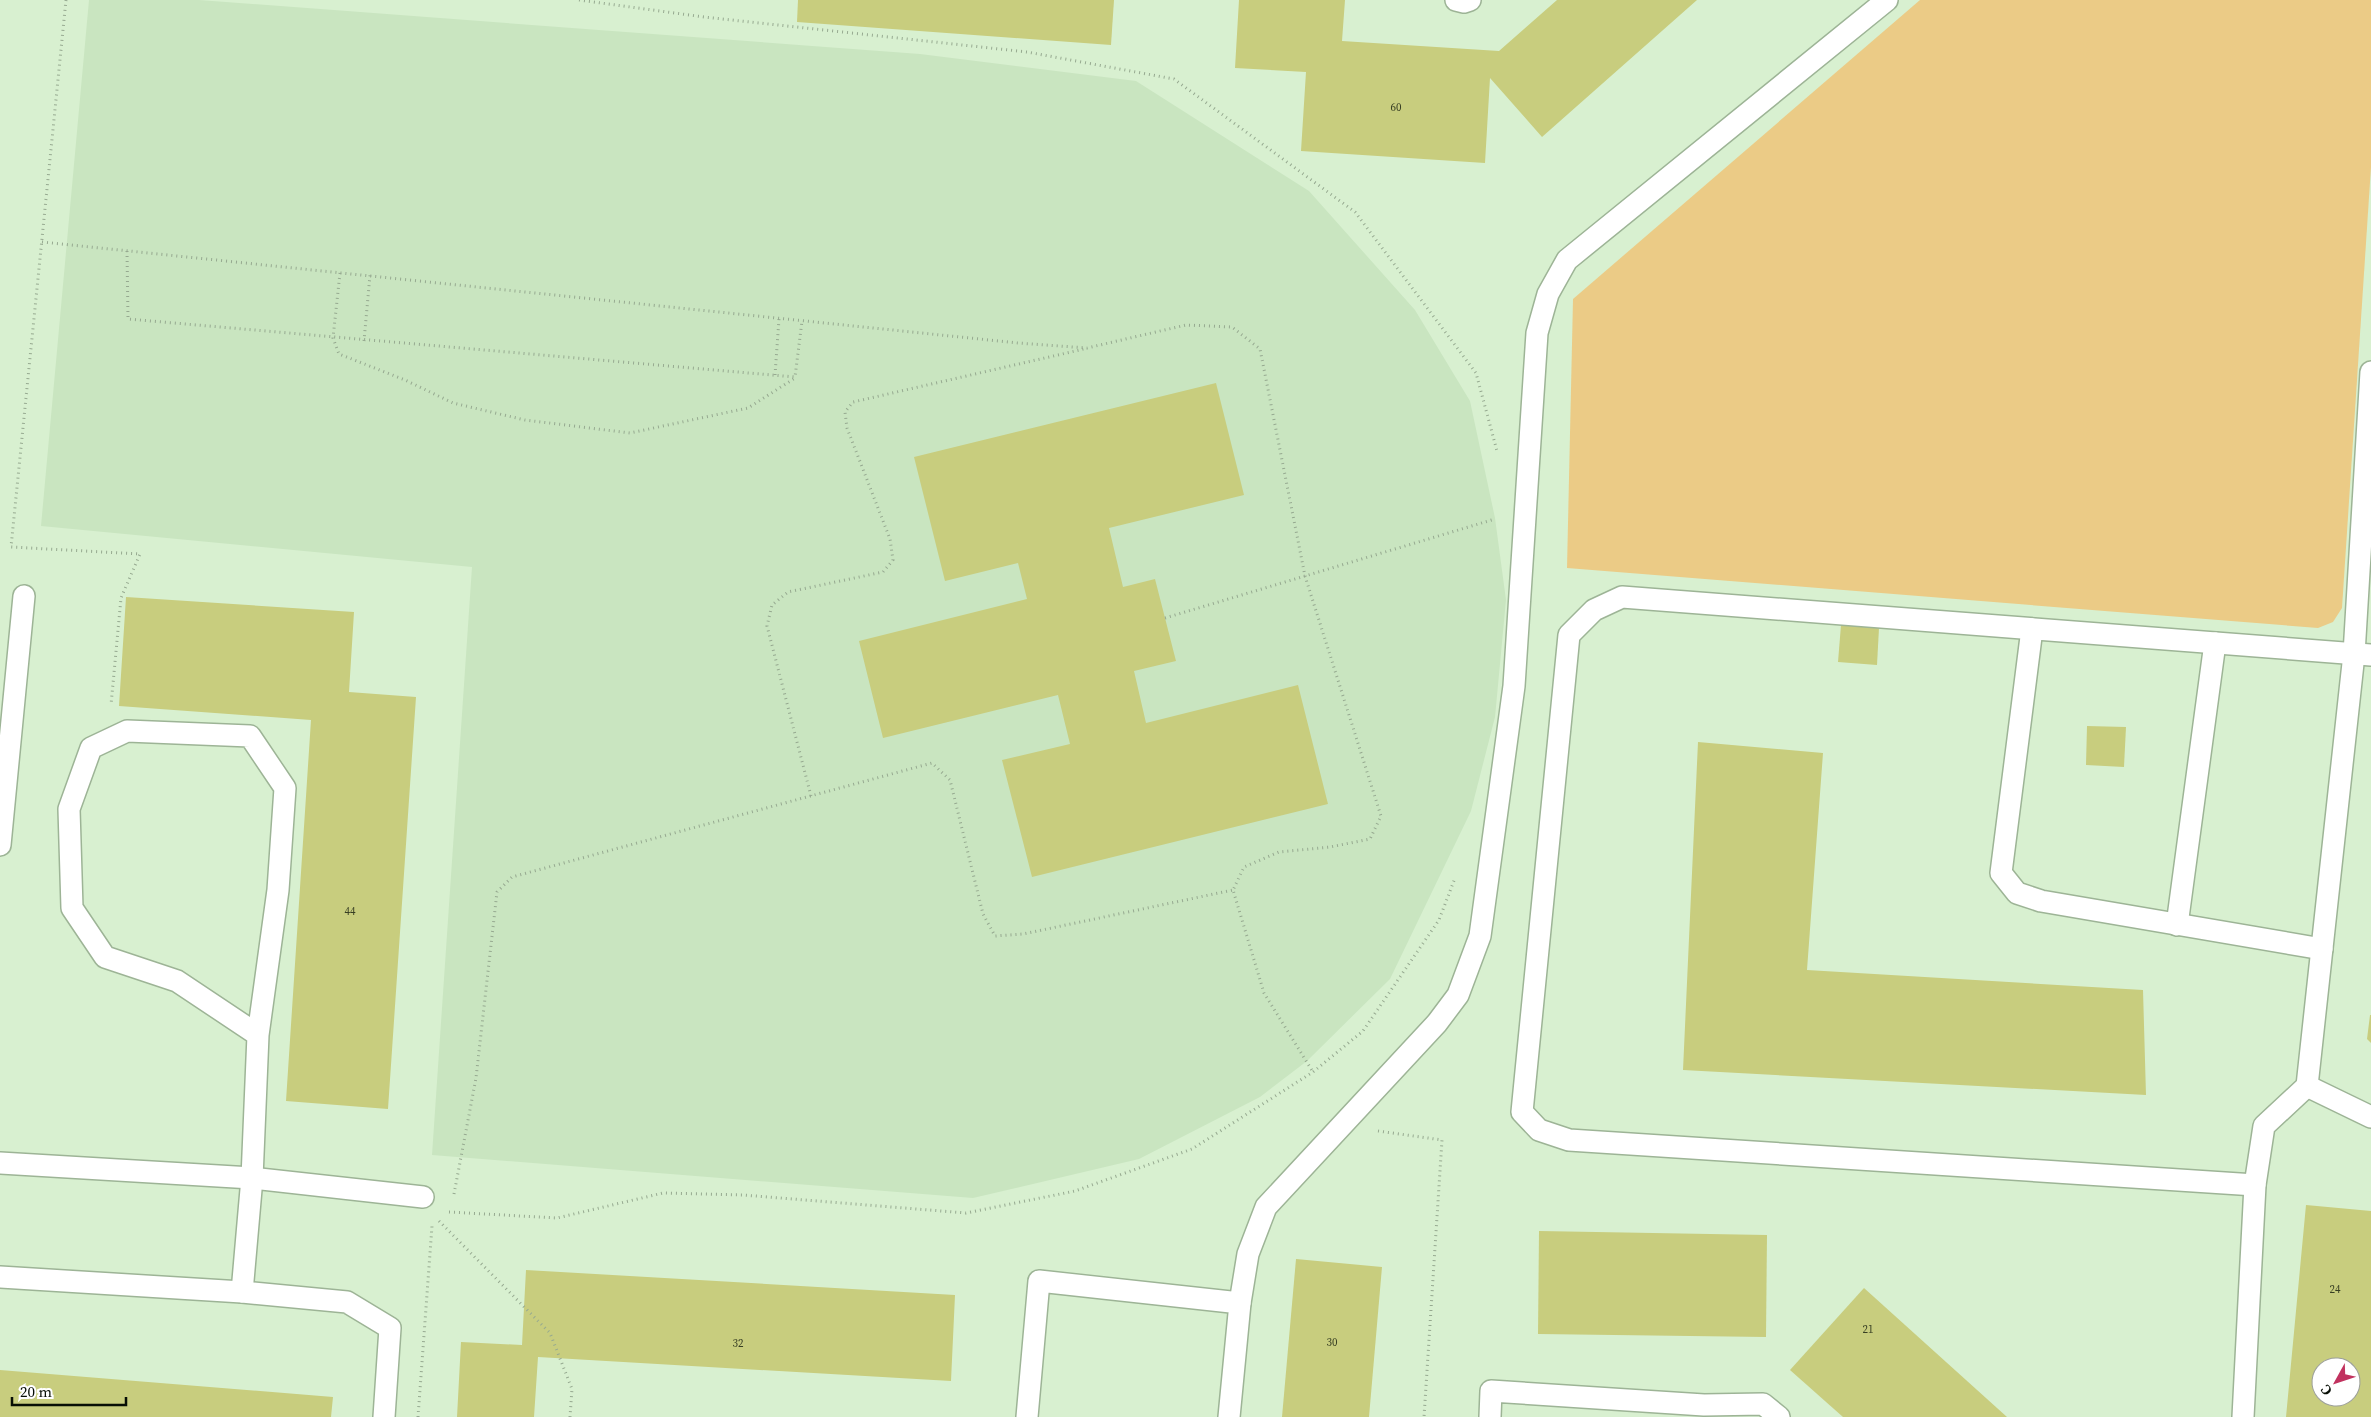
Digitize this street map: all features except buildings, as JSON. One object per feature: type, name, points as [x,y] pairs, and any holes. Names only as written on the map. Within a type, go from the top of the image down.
[{"type":"lane","points":[[1456,0],[1464,2],[1470,0]]},
{"type":"lane","points":[[1229,1417],[1240,1303],[1248,1254],[1266,1207],[1437,1023],[1458,995],[1480,936],[1514,686],[1537,333],[1548,294],[1567,260],[1888,0]]},
{"type":"lane","points":[[2243,1417],[2255,1185],[2264,1126],[2307,1086],[2322,950],[2362,655],[2371,372]]},
{"type":"lane","points":[[0,845],[24,596]]},
{"type":"lane","points":[[2255,1185],[1569,1140],[1539,1130],[1522,1112],[1569,635],[1594,610],[1622,596],[2362,655]]},
{"type":"lane","points":[[2032,629],[2001,874],[2017,893],[2042,901],[2322,950]]},
{"type":"lane","points":[[2177,925],[2215,643]]},
{"type":"lane","points":[[242,1292],[252,1178],[258,1035],[278,890],[286,788],[250,736],[127,731],[91,748],[68,809],[72,908],[105,956],[177,981],[258,1035]]},
{"type":"lane","points":[[2307,1086],[2371,1117]]},
{"type":"lane","points":[[0,1163],[252,1178],[423,1197]]},
{"type":"lane","points":[[0,1277],[242,1292],[347,1302],[390,1328],[384,1417]]},
{"type":"lane","points":[[1027,1417],[1039,1281],[1240,1303]]},
{"type":"lane","points":[[1490,1417],[1491,1391],[1704,1411],[1763,1404],[1779,1417]]},
{"type":"path","points":[[66,0],[11,547],[140,554],[120,598],[110,708]]},
{"type":"path","points":[[579,0],[704,16],[1028,52],[1174,79],[1355,212],[1476,373],[1498,455]]},
{"type":"path","points":[[42,242],[802,321],[1087,348]]},
{"type":"path","points":[[127,251],[128,319],[795,377]]},
{"type":"path","points":[[340,273],[333,338],[339,354],[405,380],[453,403],[525,420],[630,432],[748,408],[795,377],[802,321]]},
{"type":"path","points":[[364,341],[370,275]]},
{"type":"path","points":[[775,375],[779,318]]},
{"type":"path","points":[[811,796],[767,626],[772,605],[788,592],[883,572],[893,560],[890,539],[847,428],[845,412],[853,402],[1186,325],[1232,327],[1260,349],[1305,576],[1381,816],[1370,839],[1330,847],[1278,852],[1244,867],[1233,890],[1264,993],[1313,1072]]},
{"type":"path","points":[[1165,618],[1504,516]]},
{"type":"path","points":[[451,1212],[476,1078],[497,892],[512,876],[932,763],[950,780],[982,914],[995,936],[1023,934],[1233,890]]},
{"type":"path","points":[[433,1215],[451,1212],[557,1218],[663,1193],[743,1195],[966,1213],[1075,1191],[1192,1149],[1313,1072],[1363,1031],[1439,920],[1456,876]]},
{"type":"path","points":[[1344,1122],[1372,1130],[1442,1140],[1424,1417]]},
{"type":"path","points":[[423,1197],[433,1215],[550,1332],[572,1388],[570,1417]]},
{"type":"path","points":[[418,1417],[433,1215]]},
{"type":"shaded area","points":[[89,0],[199,0],[920,54],[1136,81],[1309,191],[1415,310],[1470,401],[1495,518],[1506,600],[1495,717],[1471,811],[1390,979],[1307,1061],[1260,1097],[1139,1159],[973,1198],[432,1155],[472,567],[41,526]]},
{"type":"shaded area","points":[[1920,0],[2371,0],[2371,167],[2342,608],[2333,622],[2318,628],[1567,568],[1573,299]]}]
